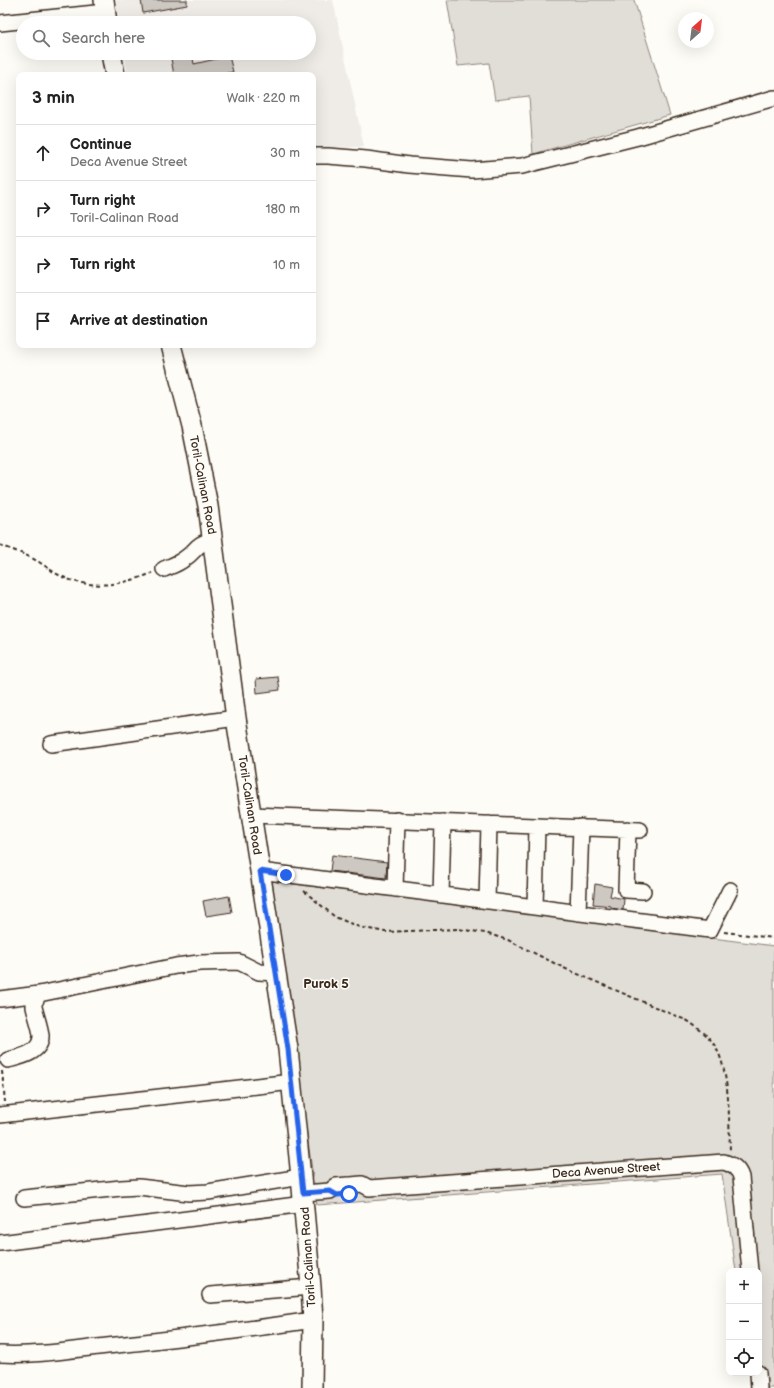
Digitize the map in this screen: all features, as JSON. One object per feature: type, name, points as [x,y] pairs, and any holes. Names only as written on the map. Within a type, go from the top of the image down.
[{"type":"main road","points":[[113,60],[115,72]]},
{"type":"main road","name":"Toril-Calinan Road","points":[[172,348],[180,376],[202,471],[213,540],[236,718],[292,1082],[311,1287],[313,1320],[312,1388]]},
{"type":"street","points":[[67,16],[105,12]]},
{"type":"street","points":[[0,23],[16,21]]},
{"type":"street","points":[[316,156],[359,158],[409,165],[472,170],[522,166],[638,138],[774,98]]},
{"type":"street","points":[[164,569],[185,559],[204,542],[213,540]]},
{"type":"street","points":[[51,744],[236,718]]},
{"type":"street","points":[[252,815],[634,829],[626,890],[643,891]]},
{"type":"street","points":[[395,889],[397,820]]},
{"type":"street","points":[[441,895],[443,822]]},
{"type":"street","points":[[487,901],[489,824]]},
{"type":"street","points":[[535,907],[537,826]]},
{"type":"street","points":[[578,913],[581,827]]},
{"type":"street","points":[[260,871],[710,930],[730,890]]},
{"type":"street","points":[[0,999],[40,994],[176,966],[199,963],[239,962],[258,972],[276,973]]},
{"type":"street","points":[[8,1060],[25,1056],[40,1042],[41,1036],[34,1003],[40,994]]},
{"type":"street","points":[[4,1115],[292,1082]]},
{"type":"street","name":"Deca Avenue Street","points":[[303,1191],[330,1191],[337,1195],[350,1190],[363,1193],[369,1188],[716,1162],[730,1164]]},
{"type":"street","points":[[730,1164],[739,1171],[743,1183],[750,1268]]},
{"type":"street","points":[[24,1198],[139,1187],[189,1193],[303,1191]]},
{"type":"street","points":[[0,1242],[303,1191]]},
{"type":"street","points":[[210,1295],[311,1287]]},
{"type":"street","points":[[0,1354],[24,1354],[134,1343],[224,1333],[313,1320]]},
{"type":"street","points":[[758,1376],[759,1388]]},
{"type":"path","points":[[0,545],[24,554],[64,577],[81,583],[97,585],[114,584],[132,580],[164,569]]},
{"type":"path","points":[[286,875],[335,917],[359,927],[385,932],[458,929],[485,933],[508,940],[566,969],[688,1020],[705,1033],[717,1049],[726,1075],[730,1164]]},
{"type":"path","points":[[710,930],[774,938]]},
{"type":"path","points":[[4,1115],[2,1066],[8,1060]]},
{"type":"shaded area","points":[[116,0],[333,0],[364,147],[316,148],[316,72],[127,72],[125,60],[316,60],[316,16],[118,16]]},
{"type":"shaded area","points":[[447,0],[634,0],[670,115],[533,154],[529,96],[495,100],[489,63],[458,66]]},
{"type":"shaded area","points":[[271,881],[774,946],[774,1388],[754,1388],[758,1376],[762,1376],[762,1268],[736,1268],[722,1174],[317,1205]]},
{"type":"building","points":[[141,0],[187,0],[187,5],[143,13]]},
{"type":"building","points":[[171,60],[193,60],[194,64],[212,60],[230,60],[233,72],[173,72]]},
{"type":"building","points":[[278,677],[280,690],[257,693],[256,679]]},
{"type":"building","points":[[332,855],[387,862],[386,878],[330,871]]},
{"type":"building","points":[[595,884],[612,887],[610,896],[624,899],[623,910],[611,908],[611,906],[593,904]]},
{"type":"building","points":[[229,896],[232,912],[206,916],[203,901]]},
{"type":"district","name":"Purok 5","points":[[326,983]]},
{"type":"route","points":[[286,875],[260,871],[288,1049],[303,1193],[330,1191],[337,1195],[349,1194]]}]
